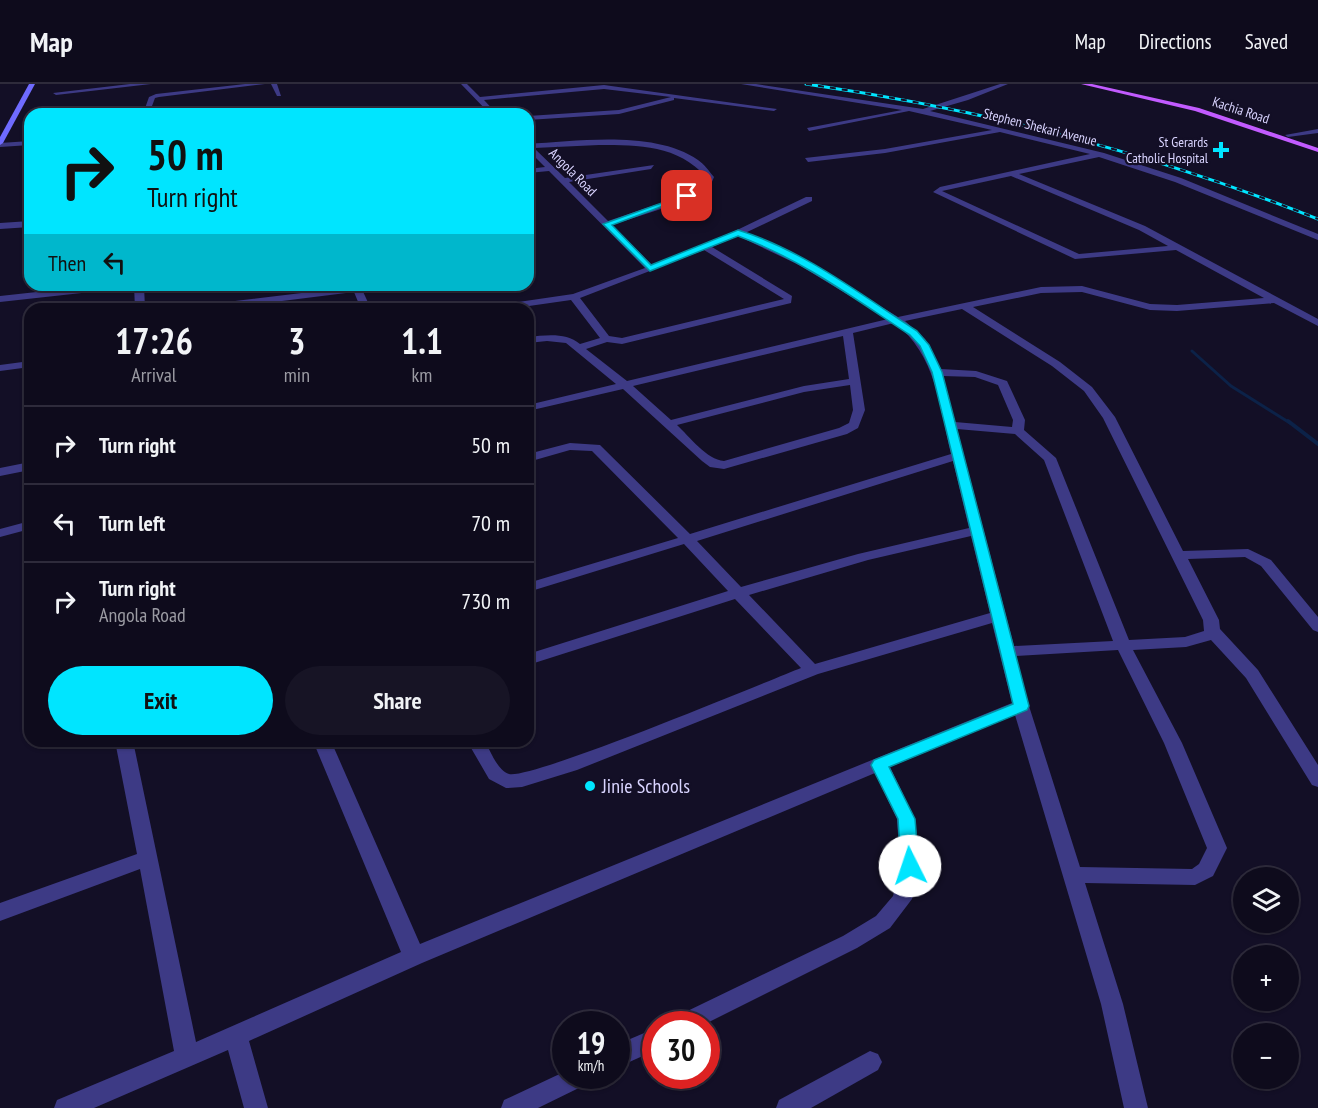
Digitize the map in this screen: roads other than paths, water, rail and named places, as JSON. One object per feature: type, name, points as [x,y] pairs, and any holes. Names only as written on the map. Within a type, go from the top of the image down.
[{"type":"main road","name":"Kachia Road","points":[[1084,84],[1208,112],[1318,150]]},
{"type":"main road","name":"Kachia Road","points":[[1100,84],[1207,107],[1318,146]]},
{"type":"street","points":[[0,128],[25,84]]},
{"type":"street","points":[[24,143],[0,144],[32,84]]},
{"type":"street","points":[[56,93],[148,84]]},
{"type":"street","points":[[148,108],[152,97],[158,94],[262,84]]},
{"type":"street","points":[[274,84],[279,95]]},
{"type":"street","points":[[464,84],[488,108]]},
{"type":"street","name":"Stephen Shekari Avenue","points":[[744,84],[920,110],[1101,155],[1189,184],[1318,237]]},
{"type":"street","points":[[809,129],[920,110],[966,99],[1005,84]]},
{"type":"street","points":[[478,99],[598,87],[774,109]]},
{"type":"street","points":[[534,118],[619,112],[678,97]]},
{"type":"street","points":[[619,112],[628,117]]},
{"type":"street","points":[[808,160],[885,152],[1004,130]]},
{"type":"street","points":[[1288,135],[1318,131]]},
{"type":"street","points":[[534,146],[638,144],[689,156],[704,167],[710,177],[706,187],[687,196],[606,224]]},
{"type":"street","name":"Angola Road","points":[[534,152],[650,268]]},
{"type":"street","points":[[1101,155],[1010,173],[937,192],[1072,256],[1084,257],[1180,247]]},
{"type":"street","points":[[563,181],[651,166]]},
{"type":"street","points":[[534,170],[550,169]]},
{"type":"street","points":[[1010,173],[1063,194],[1180,247],[1318,323]]},
{"type":"street","points":[[530,303],[574,297],[738,233],[809,199]]},
{"type":"street","points":[[0,225],[24,223]]},
{"type":"street","points":[[738,233],[765,243],[805,263],[896,320],[914,333],[924,345],[937,372],[1021,706],[1112,1004],[1136,1108]]},
{"type":"street","points":[[579,348],[606,339],[622,341],[788,301],[789,298],[704,246]]},
{"type":"street","points":[[534,407],[896,320],[1041,290],[1082,289],[1150,307],[1177,308],[1276,300]]},
{"type":"street","points":[[0,299],[63,291]]},
{"type":"street","points":[[237,303],[326,291]]},
{"type":"street","points":[[574,297],[606,339]]},
{"type":"street","points":[[964,306],[1056,364],[1088,388],[1109,417],[1211,620],[1212,631],[1252,674],[1318,780]]},
{"type":"street","points":[[534,340],[560,338],[579,348],[625,385],[706,458],[714,464],[724,465],[854,425],[859,411],[848,332]]},
{"type":"street","points":[[0,368],[24,365]]},
{"type":"street","points":[[937,372],[976,374],[1003,383],[1019,420],[1018,431]]},
{"type":"street","points":[[668,424],[804,389],[855,381]]},
{"type":"street","points":[[950,425],[1018,431],[1050,458],[1123,645],[1173,743],[1217,848],[1206,870],[1195,877],[1073,875]]},
{"type":"street","points":[[534,456],[572,446],[584,445],[596,448],[812,670]]},
{"type":"street","points":[[534,586],[958,456]]},
{"type":"street","points":[[0,472],[24,467]]},
{"type":"street","points":[[0,533],[24,527]]},
{"type":"street","points":[[534,658],[738,593],[871,555],[977,531]]},
{"type":"street","points":[[1178,555],[1248,553],[1258,557],[1266,563],[1305,608],[1318,627]]},
{"type":"street","points":[[479,747],[495,774],[506,781],[522,780],[571,765],[812,670],[998,616]]},
{"type":"street","points":[[1007,651],[1186,642],[1216,633]]},
{"type":"street","points":[[66,1108],[236,1036],[414,956],[1021,706]]},
{"type":"street","points":[[125,747],[187,1057]]},
{"type":"street","points":[[325,747],[414,956]]},
{"type":"street","points":[[709,1011],[850,942],[884,922],[902,899],[910,866],[906,819],[880,765]]},
{"type":"street","points":[[0,912],[147,858]]},
{"type":"street","points":[[236,1036],[256,1108]]},
{"type":"street","points":[[788,1108],[870,1062]]},
{"type":"street","points":[[513,1108],[552,1089]]},
{"type":"waterway","points":[[1192,351],[1231,386],[1290,423]]},
{"type":"waterway","points":[[1288,421],[1318,444]]},
{"type":"railway","points":[[806,84],[938,107],[1066,136],[1192,173],[1318,219]]},
{"type":"place","name":"St Gerards Catholic Hospital","points":[[1221,150]]},
{"type":"place","name":"Jinie Schools","points":[[590,786]]}]
